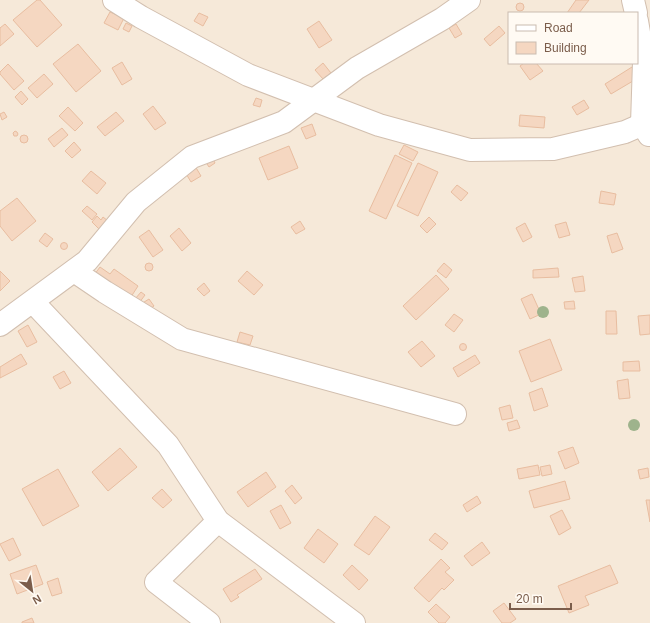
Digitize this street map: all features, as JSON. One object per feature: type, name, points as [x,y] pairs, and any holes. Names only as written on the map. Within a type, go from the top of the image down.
[{"type":"street","points":[[114,0],[141,17],[248,75],[379,125],[470,150],[553,149],[647,127],[644,62],[638,27]]},
{"type":"street","points":[[0,326],[87,261],[136,202],[192,157],[284,122],[357,68],[442,19],[469,0]]},
{"type":"street","points":[[633,0],[636,12]]},
{"type":"street","points":[[74,271],[105,292],[182,339],[455,414]]},
{"type":"street","points":[[33,302],[168,445],[218,521],[354,623]]},
{"type":"street","points":[[209,623],[156,582],[218,521]]},
{"type":"shaded area","points":[[0,0],[650,0],[650,623],[0,623]]},
{"type":"building","points":[[37,0],[40,0],[62,25],[37,47],[13,20]]},
{"type":"building","points":[[576,0],[589,0],[580,12],[568,12]]},
{"type":"building","points":[[520,3],[523,4],[523,10],[520,11],[517,10],[516,7],[517,4]]},
{"type":"building","points":[[110,12],[124,18],[118,30],[104,23]]},
{"type":"building","points":[[199,13],[208,17],[203,26],[194,21]]},
{"type":"building","points":[[319,21],[332,40],[319,48],[307,29]]},
{"type":"building","points":[[126,23],[132,26],[129,32],[123,29]]},
{"type":"building","points":[[5,24],[14,34],[0,46],[0,28]]},
{"type":"building","points":[[456,24],[462,34],[455,38],[449,28]]},
{"type":"building","points":[[499,26],[505,33],[490,46],[484,39]]},
{"type":"building","points":[[78,44],[101,71],[76,92],[53,64]]},
{"type":"building","points":[[122,62],[132,79],[122,85],[112,68]]},
{"type":"building","points":[[323,63],[331,73],[323,79],[315,70]]},
{"type":"building","points":[[8,64],[24,81],[14,90],[0,74],[0,72]]},
{"type":"building","points":[[523,64],[537,64],[543,71],[530,80],[520,66]]},
{"type":"building","points":[[632,67],[638,78],[611,94],[605,84]]},
{"type":"building","points":[[44,74],[53,84],[37,98],[28,88]]},
{"type":"building","points":[[21,91],[28,99],[22,105],[15,97]]},
{"type":"building","points":[[256,98],[262,100],[260,107],[253,105]]},
{"type":"building","points":[[584,100],[589,108],[577,115],[572,107]]},
{"type":"building","points":[[153,106],[166,123],[155,130],[143,114]]},
{"type":"building","points":[[68,107],[83,123],[75,131],[59,116]]},
{"type":"building","points":[[4,112],[7,117],[2,120],[0,114]]},
{"type":"building","points":[[116,112],[124,121],[105,136],[97,127]]},
{"type":"building","points":[[520,115],[545,117],[544,128],[519,126]]},
{"type":"building","points":[[312,124],[316,135],[306,139],[301,128]]},
{"type":"building","points":[[62,128],[68,135],[54,147],[48,139]]},
{"type":"building","points":[[15,131],[18,134],[17,136],[14,136],[13,133]]},
{"type":"building","points":[[22,135],[26,135],[28,139],[26,143],[22,143],[20,141],[20,137]]},
{"type":"building","points":[[74,142],[81,150],[72,158],[65,151]]},
{"type":"building","points":[[404,145],[418,152],[413,161],[399,154]]},
{"type":"building","points":[[289,146],[298,168],[268,180],[259,158]]},
{"type":"building","points":[[395,155],[412,163],[386,219],[369,211]]},
{"type":"building","points":[[212,157],[215,163],[209,167],[205,161]]},
{"type":"building","points":[[418,163],[438,172],[418,216],[397,206]]},
{"type":"building","points":[[195,166],[201,176],[191,182],[185,172]]},
{"type":"building","points":[[91,171],[106,183],[97,194],[82,181]]},
{"type":"building","points":[[457,185],[468,193],[461,201],[451,192]]},
{"type":"building","points":[[601,191],[616,194],[614,205],[599,203]]},
{"type":"building","points":[[17,198],[36,221],[12,241],[0,226],[0,211]]},
{"type":"building","points":[[87,206],[97,214],[92,220],[82,211]]},
{"type":"building","points":[[97,216],[101,220],[103,217],[108,221],[100,230],[92,222]]},
{"type":"building","points":[[429,217],[436,224],[427,233],[420,226]]},
{"type":"building","points":[[300,221],[305,229],[296,234],[291,227]]},
{"type":"building","points":[[566,222],[570,235],[559,238],[555,225]]},
{"type":"building","points":[[525,223],[532,237],[523,242],[516,228]]},
{"type":"building","points":[[179,228],[191,243],[182,251],[170,236]]},
{"type":"building","points":[[149,230],[163,250],[153,257],[139,237]]},
{"type":"building","points":[[45,233],[53,239],[47,247],[39,241]]},
{"type":"building","points":[[617,233],[623,249],[612,253],[607,236]]},
{"type":"building","points":[[64,243],[67,246],[64,249],[61,246]]},
{"type":"building","points":[[149,263],[152,264],[152,270],[149,271],[146,270],[145,267],[146,264]]},
{"type":"building","points":[[444,263],[452,270],[446,278],[437,271]]},
{"type":"building","points":[[100,267],[110,274],[114,269],[138,286],[129,300],[94,275]]},
{"type":"building","points":[[558,268],[559,277],[533,278],[533,270]]},
{"type":"building","points":[[0,271],[10,281],[0,291]]},
{"type":"building","points":[[247,271],[263,285],[254,295],[238,281]]},
{"type":"building","points":[[436,275],[449,289],[416,320],[403,306]]},
{"type":"building","points":[[583,276],[585,291],[575,292],[572,278]]},
{"type":"building","points":[[204,283],[210,291],[204,296],[197,289]]},
{"type":"building","points":[[141,292],[145,295],[139,303],[135,299]]},
{"type":"building","points":[[532,294],[541,314],[530,319],[521,299]]},
{"type":"building","points":[[149,299],[154,306],[147,311],[141,304]]},
{"type":"building","points":[[574,301],[575,309],[565,309],[564,302]]},
{"type":"building","points":[[606,311],[616,311],[617,334],[606,334]]},
{"type":"building","points":[[454,314],[463,320],[454,332],[445,325]]},
{"type":"building","points":[[650,315],[650,334],[640,335],[638,316]]},
{"type":"building","points":[[28,325],[37,342],[27,347],[18,331]]},
{"type":"building","points":[[240,332],[253,336],[250,345],[237,342]]},
{"type":"building","points":[[550,339],[562,370],[531,382],[519,351]]},
{"type":"building","points":[[422,341],[435,356],[421,367],[408,352]]},
{"type":"building","points":[[463,343],[466,344],[466,350],[463,351],[460,350],[459,347],[460,344]]},
{"type":"building","points":[[21,354],[27,364],[0,378],[0,367]]},
{"type":"building","points":[[475,355],[480,363],[458,377],[453,368]]},
{"type":"building","points":[[639,361],[640,371],[623,371],[623,362]]},
{"type":"building","points":[[64,371],[71,383],[60,389],[53,377]]},
{"type":"building","points":[[628,379],[630,398],[619,399],[617,381]]},
{"type":"building","points":[[542,388],[548,406],[534,411],[529,393]]},
{"type":"building","points":[[510,405],[513,418],[502,420],[499,408]]},
{"type":"building","points":[[517,420],[520,428],[509,431],[507,423]]},
{"type":"building","points":[[573,447],[579,463],[565,469],[558,452]]},
{"type":"building","points":[[120,448],[137,467],[108,491],[92,472]]},
{"type":"building","points":[[538,465],[540,475],[519,479],[517,469]]},
{"type":"building","points":[[550,465],[552,474],[542,476],[540,467]]},
{"type":"building","points":[[648,468],[649,477],[640,479],[638,470]]},
{"type":"building","points":[[58,469],[79,506],[43,526],[22,489]]},
{"type":"building","points":[[266,472],[276,487],[248,507],[237,492]]},
{"type":"building","points":[[565,481],[570,499],[534,508],[529,491]]},
{"type":"building","points":[[292,485],[302,498],[295,504],[285,491]]},
{"type":"building","points":[[162,489],[172,500],[163,508],[152,498]]},
{"type":"building","points":[[477,496],[481,503],[467,512],[463,505]]},
{"type":"building","points":[[646,500],[650,500],[650,522]]},
{"type":"building","points":[[281,505],[291,523],[280,529],[270,511]]},
{"type":"building","points":[[562,510],[571,528],[559,535],[550,516]]},
{"type":"building","points":[[375,516],[390,527],[369,555],[354,545]]},
{"type":"building","points":[[318,529],[338,544],[324,563],[304,548]]},
{"type":"building","points":[[435,533],[448,543],[442,550],[429,540]]},
{"type":"building","points":[[13,538],[21,555],[9,561],[0,544]]},
{"type":"building","points":[[482,542],[490,553],[472,566],[464,556]]},
{"type":"building","points":[[441,559],[450,568],[445,572],[454,580],[444,590],[442,588],[429,602],[414,588]]},
{"type":"building","points":[[36,565],[43,584],[17,594],[10,574]]},
{"type":"building","points":[[352,565],[368,580],[359,590],[343,575]]},
{"type":"building","points":[[610,565],[618,583],[585,596],[589,605],[569,613],[558,586]]},
{"type":"building","points":[[255,569],[262,579],[237,595],[239,597],[231,602],[223,589]]},
{"type":"building","points":[[58,578],[62,593],[52,596],[47,582]]},
{"type":"building","points":[[504,603],[516,619],[510,623],[502,623],[493,611]]},
{"type":"building","points":[[436,604],[450,617],[445,623],[439,623],[428,612]]},
{"type":"building","points":[[32,618],[34,623],[22,623],[22,622]]}]
